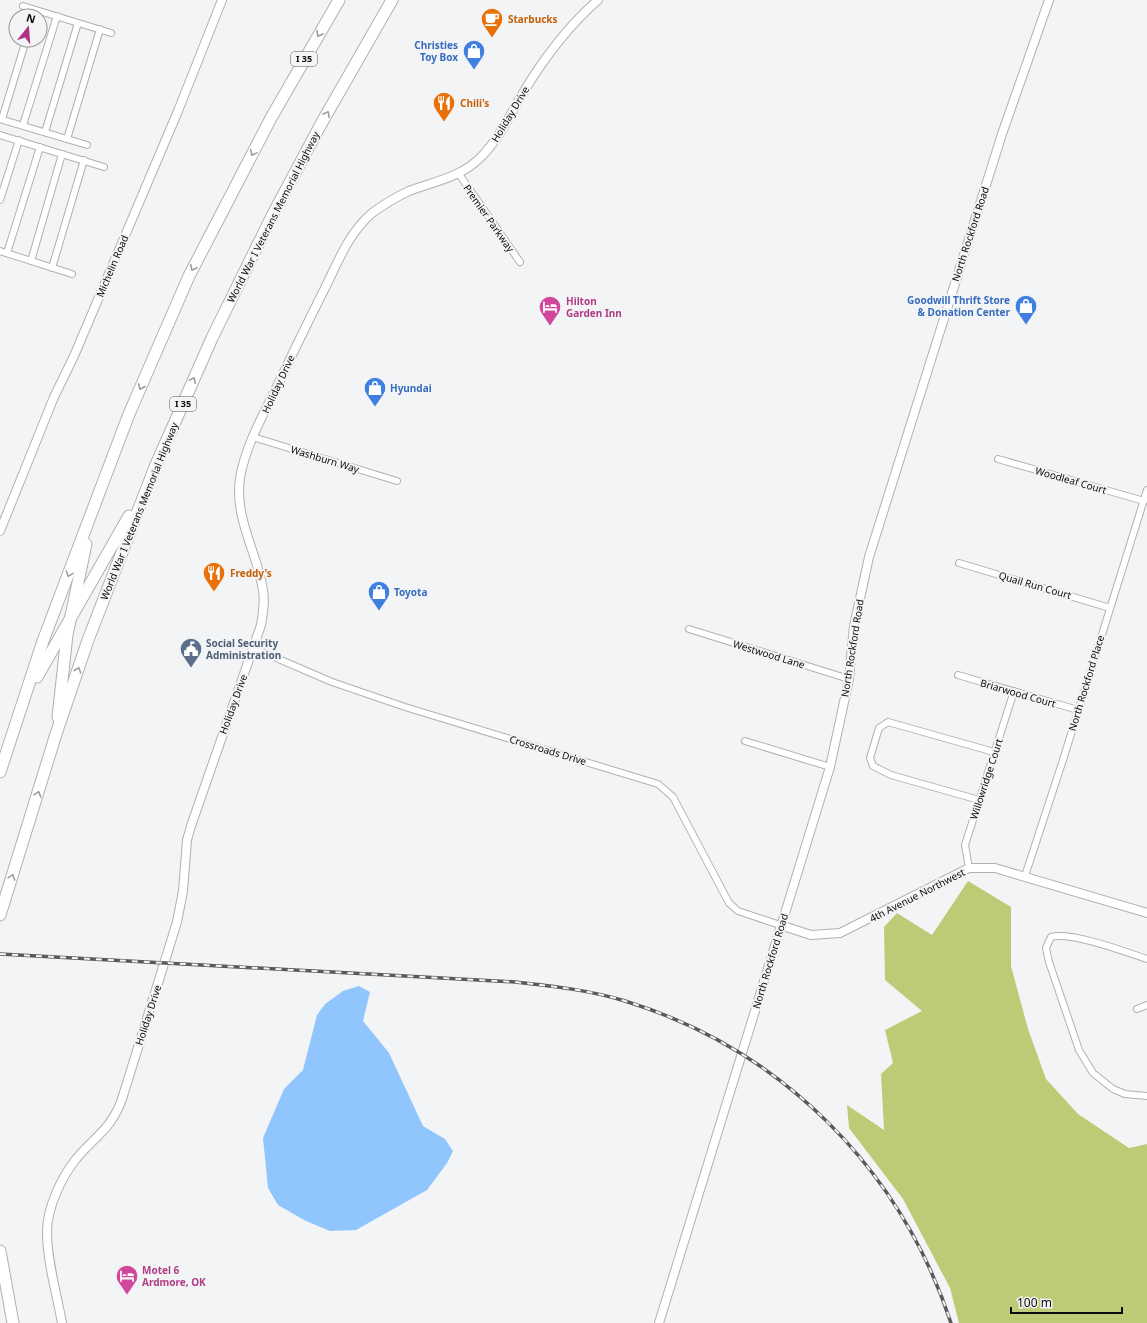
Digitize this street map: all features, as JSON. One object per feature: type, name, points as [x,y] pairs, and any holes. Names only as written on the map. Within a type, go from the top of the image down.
[{"type":"highway","name":"I 35","points":[[0,772],[19,711],[46,634],[129,414],[189,276],[271,118],[339,0]]},
{"type":"highway","name":"World War I Veterans Memorial Highway","points":[[0,914],[56,734],[88,640],[155,467],[212,338],[270,221],[325,118],[392,0]]},
{"type":"highway","points":[[19,711],[70,619],[115,544],[155,467]]},
{"type":"highway","points":[[56,734],[70,619],[87,539],[108,471]]},
{"type":"highway","points":[[0,1251],[13,1323]]},
{"type":"street","name":"Michelin Road","points":[[0,531],[54,397],[77,349],[178,111],[222,0]]},
{"type":"street","name":"Holiday Drive","points":[[62,1323],[48,1242],[49,1219],[59,1189],[70,1167],[80,1154],[102,1133],[113,1118],[122,1099],[177,922],[183,891],[187,840],[193,819],[261,625],[264,606],[263,591],[244,528],[240,494],[240,476],[253,437],[323,291],[351,238],[360,225],[372,214],[397,197],[459,174],[480,159],[498,137],[549,53],[578,17],[598,0]]},
{"type":"street","name":"North Rockford Road","points":[[659,1323],[707,1171],[780,925],[830,768],[849,679],[854,626],[869,557],[1002,134],[1049,0]]},
{"type":"street","points":[[48,15],[57,16],[111,33]]},
{"type":"street","points":[[23,126],[57,16]]},
{"type":"street","points":[[45,132],[78,23]]},
{"type":"street","points":[[67,139],[100,29]]},
{"type":"street","points":[[23,48],[1,119],[87,146]]},
{"type":"street","points":[[0,135],[104,167]]},
{"type":"street","points":[[0,200],[19,140]]},
{"type":"street","points":[[7,253],[40,147]]},
{"type":"street","points":[[31,261],[62,154]]},
{"type":"street","points":[[52,268],[84,160]]},
{"type":"street","name":"Premier Parkway","points":[[459,174],[520,262]]},
{"type":"street","points":[[0,251],[72,274]]},
{"type":"street","name":"Washburn Way","points":[[253,437],[396,482]]},
{"type":"street","name":"Woodleaf Court","points":[[998,459],[1144,501]]},
{"type":"street","name":"North Rockford Place","points":[[1025,876],[1147,490]]},
{"type":"street","name":"Quail Run Court","points":[[959,563],[1110,608]]},
{"type":"street","name":"Westwood Lane","points":[[688,629],[849,679]]},
{"type":"street","name":"Crossroads Drive","points":[[253,648],[332,682],[392,703],[658,784],[673,797],[729,903],[738,911],[780,925]]},
{"type":"street","name":"Briarwood Court","points":[[958,675],[1078,710]]},
{"type":"street","name":"Willowridge Court","points":[[968,868],[965,845],[1014,691]]},
{"type":"street","points":[[979,800],[891,775],[873,766],[870,758],[879,728],[888,722],[994,752]]},
{"type":"street","points":[[745,741],[830,768]]},
{"type":"street","name":"4th Avenue Northwest","points":[[780,925],[811,935],[840,934],[968,868],[995,868],[1147,913]]},
{"type":"street","points":[[1147,959],[1099,944],[1061,936],[1051,937],[1046,948],[1049,962],[1079,1050],[1093,1073],[1113,1089],[1125,1094],[1147,1096]]},
{"type":"street","points":[[1137,1009],[1147,1005]]},
{"type":"green space","points":[[968,881],[1011,907],[1011,966],[1028,1029],[1046,1079],[1078,1114],[1129,1148],[1147,1144],[1147,1323],[959,1323],[950,1288],[903,1199],[849,1128],[847,1105],[884,1130],[881,1074],[893,1063],[885,1030],[922,1011],[885,980],[884,927],[897,913],[932,935]]},
{"type":"water","points":[[359,986],[370,992],[363,1021],[389,1053],[423,1126],[445,1139],[453,1151],[447,1163],[427,1190],[356,1230],[330,1231],[306,1221],[278,1205],[268,1188],[263,1138],[284,1089],[303,1070],[317,1015],[325,1004],[343,991]]},
{"type":"railway","points":[[0,954],[515,982],[570,989],[611,997],[682,1022],[735,1050],[783,1083],[827,1122],[867,1166],[900,1214],[929,1267],[951,1323]]},
{"type":"place","name":"Starbucks","points":[[492,38]]},
{"type":"place","name":"Christies Toy Box","points":[[474,70]]},
{"type":"place","name":"Chili's","points":[[444,122]]},
{"type":"place","name":"Hilton Garden Inn","points":[[550,326]]},
{"type":"place","name":"Goodwill Thrift Store & Donation Center","points":[[1026,326]]},
{"type":"place","name":"Hyundai","points":[[375,408]]},
{"type":"place","name":"Freddy's","points":[[214,592]]},
{"type":"place","name":"Toyota","points":[[379,612]]},
{"type":"place","name":"Social Security Administration","points":[[191,668]]},
{"type":"place","name":"Motel 6 Ardmore, OK","points":[[127,1296]]}]
